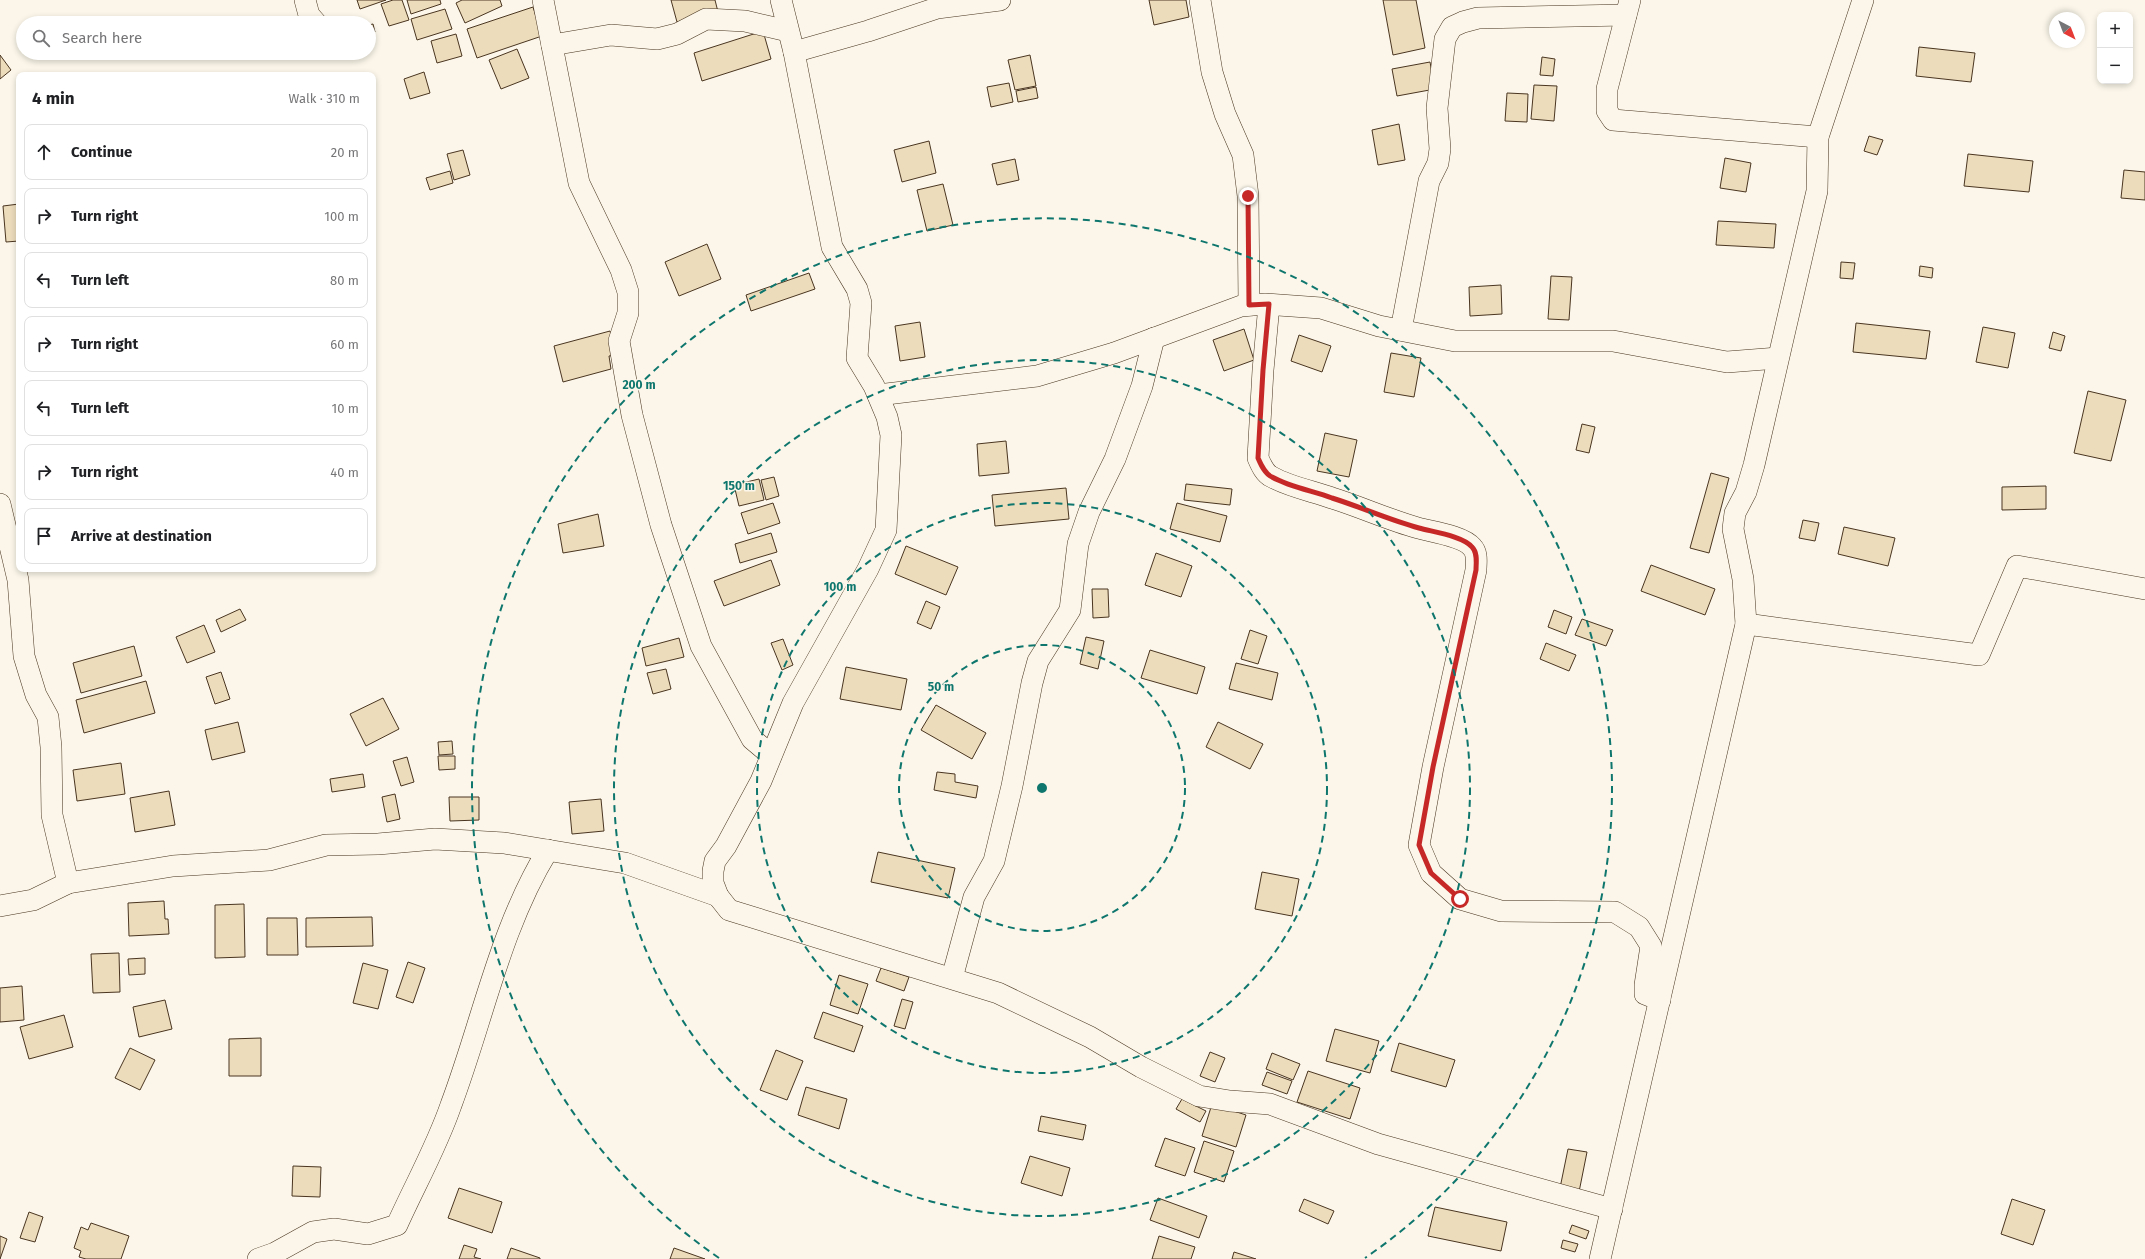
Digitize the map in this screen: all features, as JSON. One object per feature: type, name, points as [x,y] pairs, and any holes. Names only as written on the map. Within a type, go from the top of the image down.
[{"type":"street","points":[[305,0],[310,16]]},
{"type":"street","points":[[543,0],[579,183],[621,270],[628,292],[628,313],[619,341],[632,415],[661,525],[701,646],[752,739],[772,755]]},
{"type":"street","points":[[781,0],[794,52],[832,247],[857,289],[861,303],[857,358],[878,395],[891,434],[886,530],[868,569],[793,703],[761,781],[726,846],[715,861],[713,883],[718,896],[729,910],[998,993],[1090,1037],[1141,1067],[1199,1096],[1230,1101],[1270,1104],[1378,1144],[1612,1209]]},
{"type":"street","points":[[794,52],[868,31],[938,8],[1000,0]]},
{"type":"street","points":[[1200,0],[1212,72],[1225,114],[1243,155],[1248,196],[1249,305]]},
{"type":"street","points":[[1600,1259],[1746,624],[1743,580],[1733,529],[1735,514],[1746,492],[1754,465],[1817,191],[1818,137],[1863,0]]},
{"type":"street","points":[[1401,330],[1429,181],[1438,163],[1440,149],[1437,108],[1443,46],[1452,27],[1478,18],[1628,7],[1608,89],[1607,112],[1613,120],[1818,137]]},
{"type":"street","points":[[552,44],[611,34],[657,39],[677,34],[706,19],[745,21],[788,31]]},
{"type":"street","points":[[878,395],[1037,376],[1114,353],[1241,306],[1269,304],[1321,308],[1401,330],[1455,341],[1612,341],[1727,362],[1778,358]]},
{"type":"street","points":[[1269,304],[1263,370],[1258,458],[1262,468],[1270,477],[1289,484],[1416,528],[1465,541],[1473,548],[1476,555],[1476,570],[1433,767],[1419,845],[1431,873],[1460,899],[1501,911],[1615,912],[1639,927],[1647,937],[1651,946],[1645,994],[1660,1000]]},
{"type":"street","points":[[952,978],[974,897],[994,861],[1012,786],[1032,683],[1038,661],[1070,610],[1078,544],[1089,512],[1115,459],[1142,386],[1154,338]]},
{"type":"street","points":[[0,504],[16,572]]},
{"type":"street","points":[[1746,624],[1979,655],[2017,566],[2145,589]]},
{"type":"street","points":[[16,572],[24,656],[36,694],[48,718],[51,747],[52,815],[68,883]]},
{"type":"street","points":[[0,906],[33,900],[68,883],[173,866],[269,860],[326,845],[378,844],[435,839],[504,843],[625,863],[718,896]]},
{"type":"street","points":[[258,1259],[275,1252],[313,1232],[334,1229],[368,1234],[398,1225],[451,1106],[513,918],[548,850]]},
{"type":"building","points":[[357,0],[386,0],[360,9]]},
{"type":"building","points":[[393,0],[402,0],[409,20],[389,26],[381,4]]},
{"type":"building","points":[[407,0],[440,0],[441,4],[411,14]]},
{"type":"building","points":[[462,0],[500,0],[502,6],[465,23],[456,3]]},
{"type":"building","points":[[671,0],[715,0],[718,12],[677,22]]},
{"type":"building","points":[[1149,0],[1186,0],[1189,17],[1154,25]]},
{"type":"building","points":[[1383,0],[1416,0],[1425,48],[1393,55]]},
{"type":"building","points":[[533,7],[542,36],[477,58],[467,29]]},
{"type":"building","points":[[445,9],[452,29],[417,40],[411,19]]},
{"type":"building","points":[[763,31],[771,59],[702,81],[694,53]]},
{"type":"building","points":[[456,34],[462,56],[437,63],[431,41]]},
{"type":"building","points":[[1919,47],[1975,53],[1971,82],[1916,76]]},
{"type":"building","points":[[517,49],[529,78],[501,89],[489,60]]},
{"type":"building","points":[[0,55],[11,70],[0,79]]},
{"type":"building","points":[[1030,55],[1036,86],[1015,90],[1008,60]]},
{"type":"building","points":[[1542,57],[1555,59],[1553,76],[1540,75]]},
{"type":"building","points":[[1430,62],[1435,89],[1397,96],[1392,69]]},
{"type":"building","points":[[424,72],[430,93],[410,99],[404,79]]},
{"type":"building","points":[[1009,83],[1013,102],[991,107],[987,87]]},
{"type":"building","points":[[1534,85],[1557,86],[1554,121],[1531,119]]},
{"type":"building","points":[[1036,87],[1038,98],[1018,102],[1016,91]]},
{"type":"building","points":[[1507,93],[1528,94],[1527,122],[1505,121]]},
{"type":"building","points":[[1399,124],[1405,160],[1378,165],[1372,130]]},
{"type":"building","points":[[1869,136],[1883,140],[1877,155],[1864,151]]},
{"type":"building","points":[[929,141],[936,173],[902,182],[894,150]]},
{"type":"building","points":[[463,150],[470,175],[454,180],[447,154]]},
{"type":"building","points":[[1968,154],[2033,161],[2029,192],[1964,186]]},
{"type":"building","points":[[1725,158],[1751,163],[1746,192],[1720,188]]},
{"type":"building","points":[[1015,159],[1019,180],[997,185],[992,164]]},
{"type":"building","points":[[2124,170],[2145,172],[2145,200],[2121,198]]},
{"type":"building","points":[[450,171],[453,183],[430,190],[426,178]]},
{"type":"building","points":[[943,184],[953,225],[927,231],[917,190]]},
{"type":"building","points":[[16,204],[16,241],[6,242],[3,206]]},
{"type":"building","points":[[1718,221],[1776,224],[1774,248],[1716,245]]},
{"type":"building","points":[[707,244],[721,279],[679,296],[665,262]]},
{"type":"building","points":[[1841,262],[1855,263],[1853,279],[1840,278]]},
{"type":"building","points":[[1920,266],[1933,268],[1932,278],[1919,276]]},
{"type":"building","points":[[809,273],[815,289],[751,311],[746,295]]},
{"type":"building","points":[[1551,276],[1572,277],[1569,320],[1548,319]]},
{"type":"building","points":[[1501,285],[1502,314],[1470,316],[1469,287]]},
{"type":"building","points":[[920,322],[925,357],[900,361],[895,326]]},
{"type":"building","points":[[1856,323],[1930,331],[1926,359],[1853,352]]},
{"type":"building","points":[[1983,327],[2015,333],[2008,368],[1976,362]]},
{"type":"building","points":[[1244,329],[1254,360],[1224,371],[1213,340]]},
{"type":"building","points":[[610,331],[616,355],[609,356],[611,369],[563,382],[554,346]]},
{"type":"building","points":[[2053,332],[2065,336],[2061,351],[2049,348]]},
{"type":"building","points":[[1299,335],[1331,346],[1322,372],[1291,361]]},
{"type":"building","points":[[1391,353],[1421,358],[1414,397],[1384,392]]},
{"type":"building","points":[[2088,391],[2126,400],[2111,461],[2074,453]]},
{"type":"building","points":[[1582,424],[1595,427],[1589,453],[1576,450]]},
{"type":"building","points":[[1325,433],[1357,440],[1349,477],[1317,471]]},
{"type":"building","points":[[1006,441],[1009,473],[979,476],[977,444]]},
{"type":"building","points":[[1711,473],[1729,478],[1709,553],[1690,548]]},
{"type":"building","points":[[774,477],[779,496],[766,500],[761,480]]},
{"type":"building","points":[[759,479],[764,500],[739,506],[734,485]]},
{"type":"building","points":[[1186,484],[1232,489],[1230,505],[1184,500]]},
{"type":"building","points":[[2046,486],[2046,509],[2002,510],[2002,487]]},
{"type":"building","points":[[1066,488],[1069,519],[995,526],[992,495]]},
{"type":"building","points":[[773,503],[780,523],[748,534],[741,513]]},
{"type":"building","points":[[1177,503],[1227,516],[1220,542],[1170,529]]},
{"type":"building","points":[[598,514],[604,546],[563,553],[558,524]]},
{"type":"building","points":[[1803,520],[1819,523],[1815,541],[1799,538]]},
{"type":"building","points":[[1844,527],[1895,538],[1888,566],[1838,554]]},
{"type":"building","points":[[771,533],[777,552],[740,563],[735,544]]},
{"type":"building","points":[[906,546],[958,567],[946,595],[895,574]]},
{"type":"building","points":[[1156,553],[1192,566],[1181,597],[1145,585]]},
{"type":"building","points":[[771,560],[780,585],[724,606],[714,581]]},
{"type":"building","points":[[1651,565],[1715,589],[1705,615],[1641,591]]},
{"type":"building","points":[[1092,589],[1108,589],[1109,617],[1093,618]]},
{"type":"building","points":[[926,601],[940,607],[931,629],[917,623]]},
{"type":"building","points":[[240,609],[246,620],[221,632],[216,620]]},
{"type":"building","points":[[1554,610],[1572,617],[1566,634],[1548,627]]},
{"type":"building","points":[[1582,619],[1613,630],[1606,646],[1575,635]]},
{"type":"building","points":[[204,625],[215,652],[187,663],[176,637]]},
{"type":"building","points":[[1250,630],[1267,636],[1258,664],[1241,659]]},
{"type":"building","points":[[1086,637],[1104,641],[1098,669],[1080,664]]},
{"type":"building","points":[[679,638],[684,657],[646,666],[642,648]]},
{"type":"building","points":[[783,639],[793,665],[782,670],[771,643]]},
{"type":"building","points":[[1546,643],[1576,655],[1569,671],[1540,659]]},
{"type":"building","points":[[134,646],[142,676],[81,693],[73,663]]},
{"type":"building","points":[[1150,650],[1205,667],[1197,694],[1141,678]]},
{"type":"building","points":[[1236,663],[1278,673],[1272,700],[1229,689]]},
{"type":"building","points":[[846,667],[907,679],[901,710],[840,699]]},
{"type":"building","points":[[666,669],[671,689],[653,694],[647,673]]},
{"type":"building","points":[[221,672],[230,699],[215,704],[206,677]]},
{"type":"building","points":[[146,681],[155,713],[84,733],[76,700]]},
{"type":"building","points":[[383,698],[399,729],[366,746],[350,714]]},
{"type":"building","points":[[936,705],[986,733],[972,759],[921,730]]},
{"type":"building","points":[[238,722],[245,752],[212,760],[205,730]]},
{"type":"building","points":[[1218,722],[1263,744],[1250,769],[1206,747]]},
{"type":"building","points":[[452,741],[453,754],[439,755],[438,742]]},
{"type":"building","points":[[438,756],[455,756],[455,769],[439,770]]},
{"type":"building","points":[[407,757],[414,782],[401,786],[393,761]]},
{"type":"building","points":[[121,763],[125,794],[77,801],[73,770]]},
{"type":"building","points":[[937,772],[955,774],[955,782],[978,786],[976,798],[934,790]]},
{"type":"building","points":[[363,774],[365,787],[332,792],[330,779]]},
{"type":"building","points":[[169,791],[175,825],[135,832],[130,798]]},
{"type":"building","points":[[395,794],[400,819],[387,822],[382,797]]},
{"type":"building","points":[[449,797],[479,797],[479,820],[450,821]]},
{"type":"building","points":[[601,799],[604,831],[572,834],[569,802]]},
{"type":"building","points":[[878,852],[955,868],[948,898],[871,882]]},
{"type":"building","points":[[1262,872],[1299,879],[1292,916],[1255,909]]},
{"type":"building","points":[[164,901],[165,919],[168,919],[169,934],[129,936],[128,903]]},
{"type":"building","points":[[244,904],[245,957],[215,958],[215,905]]},
{"type":"building","points":[[372,917],[373,946],[306,947],[306,918]]},
{"type":"building","points":[[267,918],[297,918],[298,955],[267,955]]},
{"type":"building","points":[[119,953],[120,992],[93,993],[91,954]]},
{"type":"building","points":[[145,958],[145,974],[129,975],[128,959]]},
{"type":"building","points":[[408,962],[425,968],[413,1003],[396,997]]},
{"type":"building","points":[[363,963],[388,970],[378,1009],[353,1003]]},
{"type":"building","points":[[881,968],[909,977],[904,991],[876,981]]},
{"type":"building","points":[[839,975],[868,984],[858,1014],[830,1005]]},
{"type":"building","points":[[22,986],[24,1020],[0,1022],[0,988]]},
{"type":"building","points":[[902,999],[913,1002],[905,1029],[894,1026]]},
{"type":"building","points":[[165,1000],[172,1029],[139,1037],[133,1007]]},
{"type":"building","points":[[823,1012],[863,1026],[854,1052],[814,1038]]},
{"type":"building","points":[[64,1015],[73,1047],[29,1059],[20,1027]]},
{"type":"building","points":[[1335,1029],[1379,1041],[1370,1073],[1326,1061]]},
{"type":"building","points":[[261,1038],[261,1076],[229,1076],[229,1039]]},
{"type":"building","points":[[1399,1043],[1455,1060],[1446,1087],[1391,1071]]},
{"type":"building","points":[[130,1048],[155,1060],[140,1090],[115,1078]]},
{"type":"building","points":[[776,1050],[803,1061],[787,1100],[760,1090]]},
{"type":"building","points":[[1210,1052],[1225,1058],[1215,1082],[1200,1076]]},
{"type":"building","points":[[1272,1053],[1300,1064],[1293,1080],[1266,1069]]},
{"type":"building","points":[[1308,1071],[1360,1088],[1350,1119],[1297,1102]]},
{"type":"building","points":[[1267,1072],[1292,1081],[1287,1094],[1262,1085]]},
{"type":"building","points":[[806,1087],[847,1099],[839,1129],[798,1115]]},
{"type":"building","points":[[1182,1099],[1206,1111],[1200,1122],[1176,1109]]},
{"type":"building","points":[[1212,1104],[1246,1115],[1236,1147],[1202,1136]]},
{"type":"building","points":[[1041,1116],[1086,1125],[1083,1140],[1038,1131]]},
{"type":"building","points":[[1165,1138],[1195,1148],[1185,1176],[1155,1166]]},
{"type":"building","points":[[1204,1141],[1234,1151],[1224,1182],[1194,1172]]},
{"type":"building","points":[[1568,1149],[1587,1152],[1579,1192],[1560,1188]]},
{"type":"building","points":[[1030,1156],[1070,1168],[1062,1196],[1021,1183]]},
{"type":"building","points":[[293,1166],[321,1167],[320,1197],[292,1196]]},
{"type":"building","points":[[459,1188],[502,1202],[492,1233],[448,1218]]},
{"type":"building","points":[[1158,1198],[1207,1216],[1199,1238],[1150,1220]]},
{"type":"building","points":[[1304,1199],[1334,1211],[1328,1224],[1299,1211]]},
{"type":"building","points":[[2012,1199],[2045,1210],[2033,1245],[2001,1234]]},
{"type":"building","points":[[1435,1207],[1507,1222],[1501,1251],[1428,1236]]},
{"type":"building","points":[[29,1212],[43,1217],[35,1242],[20,1238]]},
{"type":"building","points":[[91,1223],[129,1236],[121,1259],[86,1259],[79,1257],[81,1251],[74,1248],[81,1227],[88,1230]]},
{"type":"building","points":[[1572,1225],[1589,1231],[1586,1239],[1569,1233]]},
{"type":"building","points":[[0,1236],[7,1239],[0,1259]]},
{"type":"building","points":[[1159,1236],[1195,1247],[1191,1259],[1152,1259]]},
{"type":"building","points":[[1563,1240],[1578,1244],[1575,1252],[1561,1248]]},
{"type":"building","points":[[464,1245],[477,1249],[474,1257],[481,1259],[459,1259]]},
{"type":"building","points":[[511,1248],[540,1258],[540,1259],[507,1259]]},
{"type":"building","points":[[674,1248],[705,1259],[670,1259]]},
{"type":"building","points":[[1234,1252],[1256,1259],[1232,1259]]},
{"type":"route","points":[[1248,196],[1249,305],[1269,304],[1263,370],[1258,458],[1262,468],[1270,477],[1289,484],[1416,528],[1465,541],[1473,548],[1476,555],[1476,570],[1433,767],[1419,845],[1431,873],[1460,899]]}]
